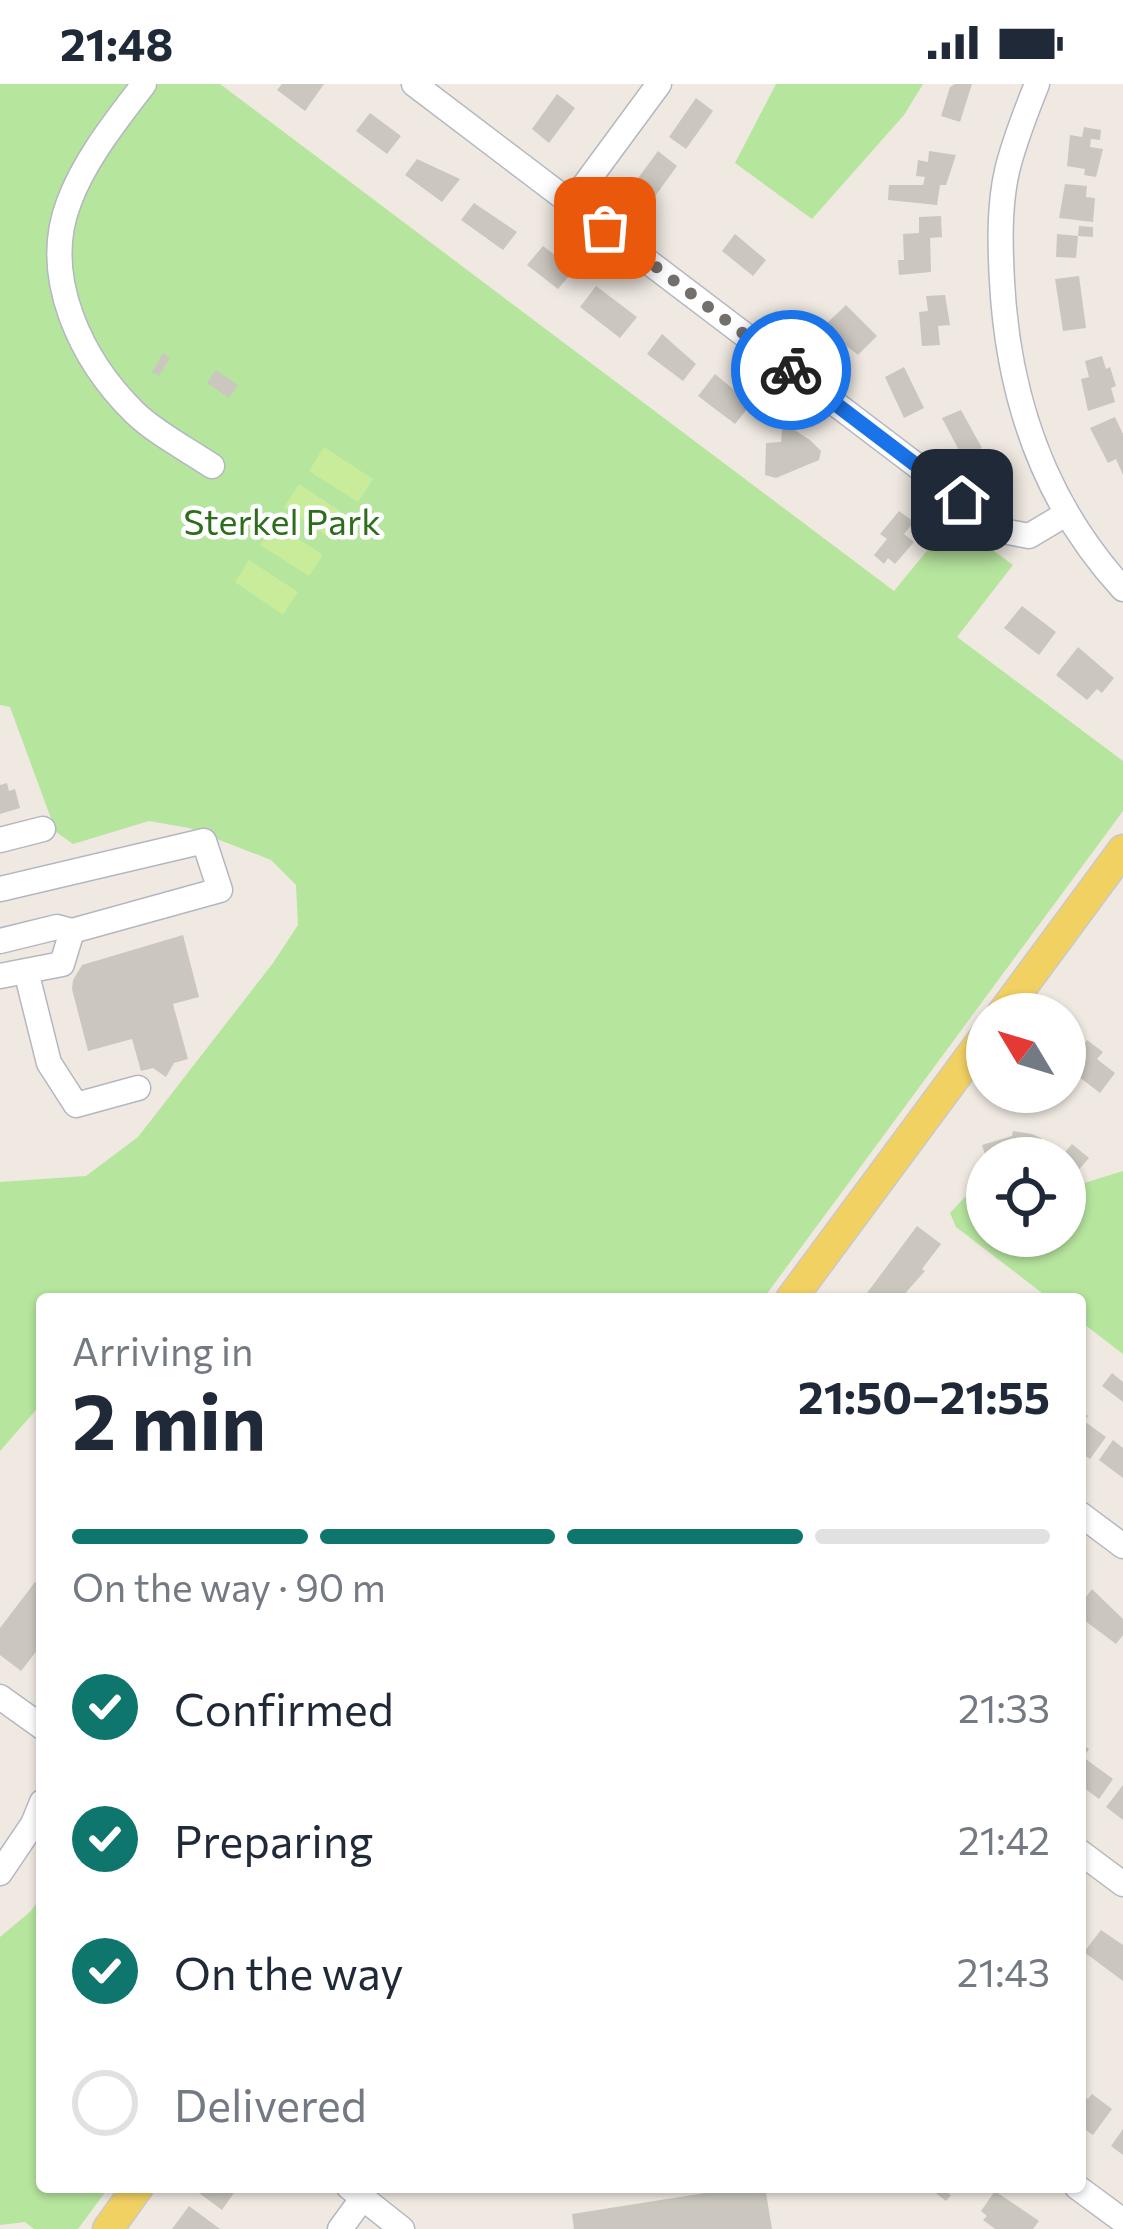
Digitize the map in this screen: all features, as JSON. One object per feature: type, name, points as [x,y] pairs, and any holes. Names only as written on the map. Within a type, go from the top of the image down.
[{"type":"main road","points":[[1017,993],[1123,850]]},
{"type":"main road","points":[[795,1293],[966,1062]]},
{"type":"main road","points":[[107,2229],[134,2193]]},
{"type":"street","points":[[143,84],[91,159],[68,204],[61,280],[71,320],[95,364],[137,415],[212,466]]},
{"type":"street","points":[[414,84],[1003,531],[1029,536],[1066,514]]},
{"type":"street","points":[[572,202],[659,84]]},
{"type":"street","points":[[1036,84],[1006,173],[1001,234],[1006,341],[1020,402],[1066,514],[1123,589]]},
{"type":"street","points":[[0,840],[43,829]]},
{"type":"street","points":[[0,890],[204,841],[220,890],[72,931],[57,927],[0,941]]},
{"type":"street","points":[[72,931],[62,964],[13,974],[49,1063],[76,1105],[138,1088]]},
{"type":"street","points":[[1086,1518],[1123,1546]]},
{"type":"street","points":[[0,1696],[36,1723]]},
{"type":"street","points":[[2,1866],[36,1817]]},
{"type":"street","points":[[1086,1856],[1123,1884]]},
{"type":"street","points":[[340,2229],[355,2193],[402,2229]]},
{"type":"street","points":[[1085,2193],[1123,2222]]},
{"type":"green space","name":"Sterkel Park","points":[[0,84],[220,84],[894,591],[952,520],[1013,565],[957,637],[1123,761],[1123,811],[989,993],[966,993],[966,1024],[767,1293],[36,1293],[36,1410],[0,1451],[0,1182],[86,1176],[138,1137],[298,925],[296,885],[271,860],[189,828],[149,821],[73,844],[56,832],[10,707],[0,705]]},
{"type":"green space","points":[[776,84],[923,84],[904,115],[812,219],[735,163]]},
{"type":"green space","points":[[324,447],[373,479],[358,502],[309,471]]},
{"type":"green space","points":[[299,484],[349,517],[333,540],[284,507]]},
{"type":"green space","points":[[274,523],[323,555],[309,576],[260,545]]},
{"type":"green space","points":[[249,560],[298,592],[283,615],[235,582]]},
{"type":"green space","points":[[1123,1171],[1123,1354],[1086,1326],[1086,1293],[1042,1293],[995,1257],[1086,1257],[1086,1182]]},
{"type":"green space","points":[[966,1197],[966,1235],[950,1213]]},
{"type":"green space","points":[[36,1904],[36,2193],[105,2193],[78,2229],[34,2229],[25,2222],[0,2225],[0,1937]]},
{"type":"building","points":[[282,84],[324,84],[305,111],[277,90]]},
{"type":"building","points":[[955,84],[972,84],[960,122],[941,116]]},
{"type":"building","points":[[557,94],[575,108],[549,143],[532,129]]},
{"type":"building","points":[[696,98],[713,111],[686,149],[669,137]]},
{"type":"building","points":[[370,113],[401,136],[387,154],[356,131]]},
{"type":"building","points":[[1084,127],[1101,130],[1100,140],[1091,139],[1090,147],[1103,149],[1096,177],[1067,166],[1070,135],[1082,137]]},
{"type":"building","points":[[658,151],[677,166],[645,210],[625,196]]},
{"type":"building","points":[[929,151],[956,155],[946,185],[940,185],[937,205],[888,200],[889,185],[923,185],[925,177],[916,176],[918,160],[928,162]]},
{"type":"building","points":[[417,159],[460,179],[442,202],[405,175]]},
{"type":"building","points":[[1065,184],[1087,186],[1086,197],[1095,198],[1093,222],[1059,218]]},
{"type":"building","points":[[474,203],[517,232],[503,250],[461,220]]},
{"type":"building","points":[[941,216],[942,237],[930,238],[931,272],[899,275],[903,234],[919,233],[919,217]]},
{"type":"building","points":[[1079,226],[1093,227],[1093,237],[1078,236]]},
{"type":"building","points":[[735,234],[766,260],[753,276],[722,251]]},
{"type":"building","points":[[1057,234],[1078,236],[1076,258],[1056,257]]},
{"type":"building","points":[[543,246],[574,270],[558,289],[527,265]]},
{"type":"building","points":[[1079,276],[1086,328],[1063,331],[1055,279]]},
{"type":"building","points":[[596,286],[637,317],[620,338],[580,307]]},
{"type":"building","points":[[945,295],[950,325],[938,326],[940,345],[922,346],[919,312],[928,311],[926,296]]},
{"type":"building","points":[[846,305],[877,336],[858,355],[823,327]]},
{"type":"building","points":[[662,334],[696,364],[683,381],[647,354]]},
{"type":"building","points":[[163,353],[170,358],[159,376],[152,372]]},
{"type":"building","points":[[1102,356],[1116,386],[1111,388],[1115,402],[1088,411],[1081,379],[1089,377],[1085,361]]},
{"type":"building","points":[[904,367],[924,408],[904,418],[885,377]]},
{"type":"building","points":[[216,370],[238,385],[229,398],[207,383]]},
{"type":"building","points":[[715,374],[751,404],[735,424],[698,396]]},
{"type":"building","points":[[961,410],[982,448],[962,456],[942,418]]},
{"type":"building","points":[[1115,417],[1123,434],[1123,475],[1116,459],[1108,463],[1090,428]]},
{"type":"building","points":[[790,427],[821,451],[819,460],[776,478],[765,475],[766,443],[781,442],[782,430]]},
{"type":"building","points":[[899,511],[914,522],[904,534],[914,542],[895,564],[888,558],[884,564],[874,555],[887,539],[880,534]]},
{"type":"building","points":[[1022,606],[1056,632],[1039,655],[1004,628]]},
{"type":"building","points":[[1078,647],[1114,678],[1102,693],[1097,689],[1087,700],[1056,675]]},
{"type":"building","points":[[7,783],[9,791],[15,789],[20,808],[0,814],[0,785]]},
{"type":"building","points":[[183,935],[199,997],[173,1004],[188,1059],[174,1063],[166,1077],[153,1068],[141,1071],[132,1039],[88,1051],[72,989],[82,965]]},
{"type":"building","points":[[1087,1040],[1103,1052],[1097,1059],[1115,1073],[1100,1093],[1086,1082]]},
{"type":"building","points":[[1013,1131],[1039,1137],[1009,1137]]},
{"type":"building","points":[[917,1226],[941,1244],[905,1293],[867,1293]]},
{"type":"building","points":[[1112,1373],[1123,1382],[1123,1402],[1102,1386]]},
{"type":"building","points":[[1086,1422],[1106,1437],[1090,1459],[1086,1456]]},
{"type":"building","points":[[1113,1440],[1123,1448],[1123,1478],[1099,1460]]},
{"type":"building","points":[[35,1582],[36,1652],[21,1671],[0,1655],[0,1628]]},
{"type":"building","points":[[1092,1589],[1123,1619],[1123,1635],[1116,1644],[1086,1622],[1086,1597]]},
{"type":"building","points":[[1086,1759],[1113,1779],[1099,1799],[1086,1789]]},
{"type":"building","points":[[1123,1785],[1123,1820],[1106,1807]]},
{"type":"building","points":[[1101,1930],[1123,1945],[1123,1981],[1086,1953]]},
{"type":"building","points":[[1092,2094],[1112,2109],[1093,2135],[1086,2130],[1086,2098]]},
{"type":"building","points":[[1123,2129],[1123,2155],[1111,2146]]},
{"type":"building","points":[[199,2193],[234,2193],[222,2210]]},
{"type":"building","points":[[705,2193],[766,2193],[772,2229],[574,2229],[572,2214]]},
{"type":"building","points":[[998,2193],[1039,2221],[1033,2229],[995,2229],[983,2220],[987,2216],[981,2211]]},
{"type":"building","points":[[189,2206],[220,2229],[172,2229]]},
{"type":"way so far","points":[[605,228],[791,370]]},
{"type":"route","points":[[791,370],[962,500]]}]
